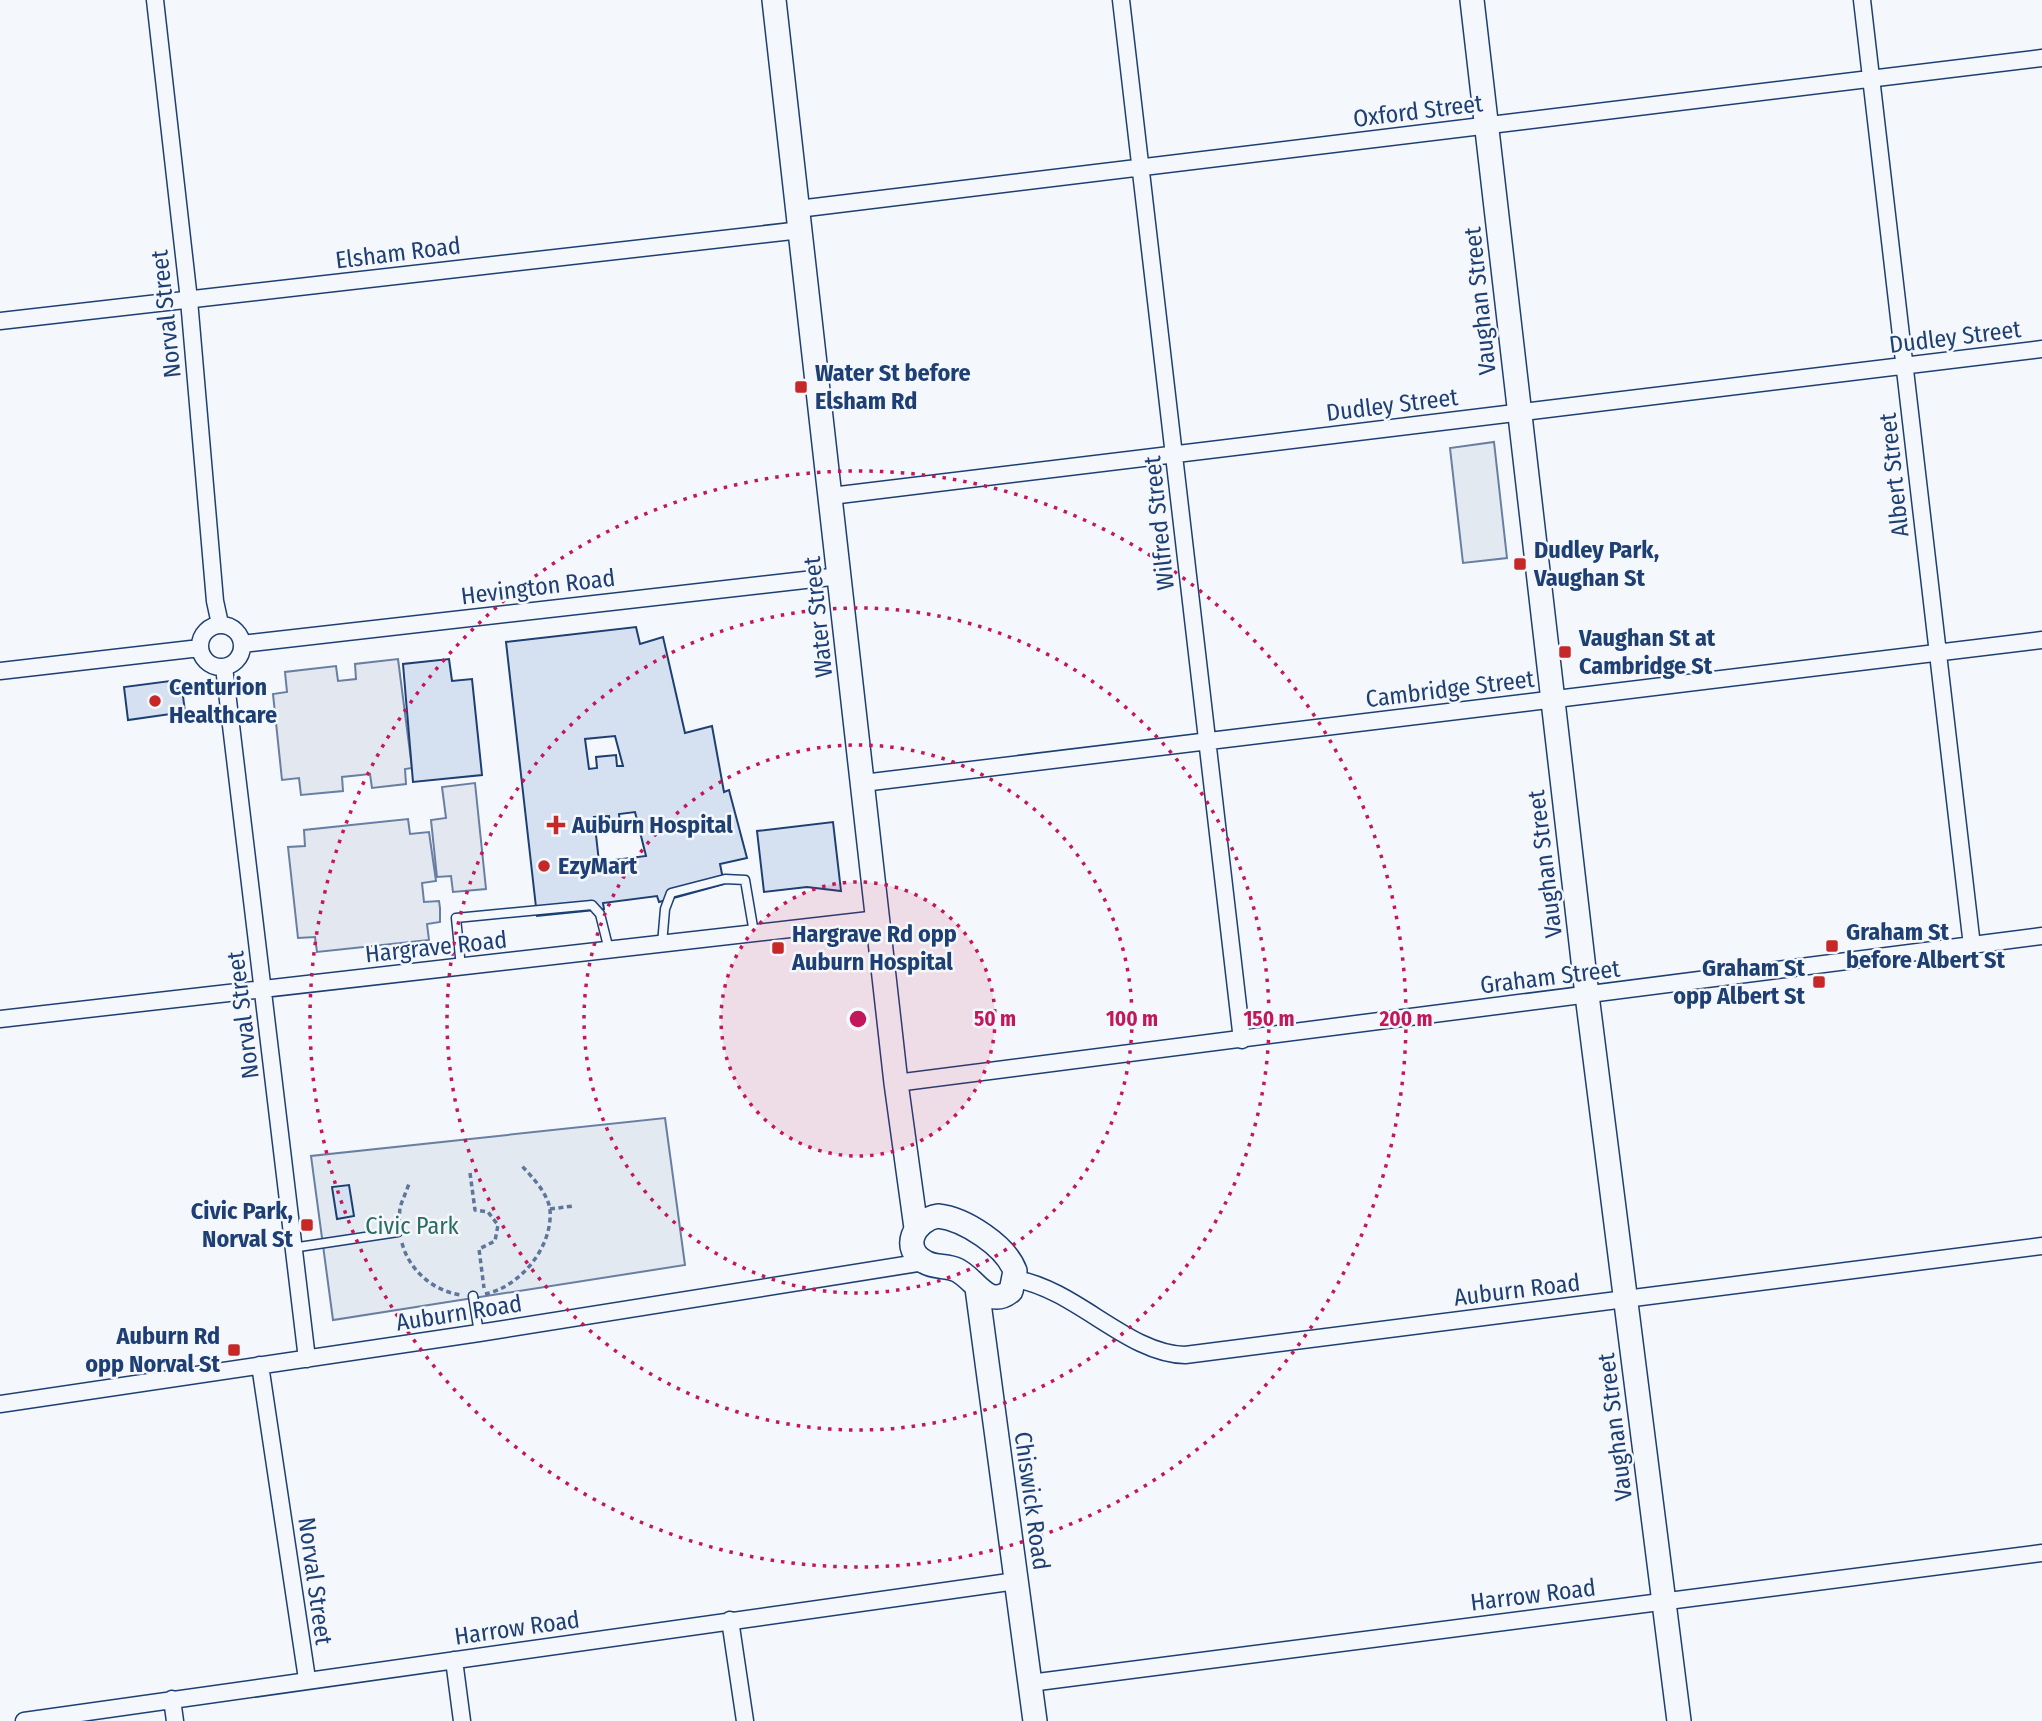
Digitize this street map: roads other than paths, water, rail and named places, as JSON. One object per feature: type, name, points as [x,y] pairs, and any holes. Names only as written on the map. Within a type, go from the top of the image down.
[{"type":"street","name":"Norval Street","points":[[155,0],[189,300],[215,601],[220,624]]},
{"type":"street","name":"Water Street","points":[[774,0],[896,1083],[916,1228],[913,1243],[918,1256],[924,1262]]},
{"type":"street","name":"Wilfred Street","points":[[1121,0],[1242,1040]]},
{"type":"street","name":"Vaughan Street","points":[[1472,0],[1587,995],[1679,1721]]},
{"type":"street","name":"Albert Street","points":[[1862,0],[1972,946]]},
{"type":"street","name":"Oxford Street","points":[[799,219],[1140,167],[2042,58]]},
{"type":"street","name":"Elsham Road","points":[[0,321],[189,300],[799,219]]},
{"type":"street","name":"Dudley Street","points":[[831,496],[2042,349]]},
{"type":"street","name":"Hevington Road","points":[[242,644],[839,576]]},
{"type":"street","points":[[220,624],[233,627],[242,644],[239,657],[224,667],[205,660],[200,648],[204,632],[220,624]]},
{"type":"street","name":"Cambridge Street","points":[[863,783],[2042,640]]},
{"type":"street","points":[[0,671],[200,648]]},
{"type":"street","name":"Norval Street","points":[[224,667],[307,1359]]},
{"type":"street","name":"Hargrave Road","points":[[0,1019],[878,919]]},
{"type":"street","name":"Graham Street","points":[[896,1083],[2042,936]]},
{"type":"street","points":[[916,1228],[928,1218],[938,1216],[956,1221],[1002,1251],[1013,1264],[1016,1279],[1011,1291],[998,1297],[984,1294],[956,1269],[924,1262]]},
{"type":"street","name":"Auburn Road","points":[[1016,1279],[1038,1283],[1140,1342],[1163,1353],[1175,1355],[1213,1353],[2042,1246]]},
{"type":"street","name":"Auburn Road","points":[[0,1404],[479,1333],[924,1262]]},
{"type":"street","name":"Chiswick Road","points":[[977,1288],[1035,1721]]},
{"type":"street","name":"Norval Street","points":[[260,1365],[307,1679]]},
{"type":"street","name":"Harrow Road","points":[[1030,1682],[2042,1553]]},
{"type":"street","name":"Harrow Road","points":[[24,1721],[1016,1581]]},
{"type":"street","points":[[730,1620],[745,1721]]},
{"type":"street","points":[[454,1660],[462,1721]]},
{"type":"street","points":[[172,1699],[175,1721]]},
{"type":"lane","points":[[662,944],[665,909],[671,892],[725,879],[745,880],[754,933]]},
{"type":"lane","points":[[461,967],[456,918],[592,905],[600,914],[609,950]]},
{"type":"lane","points":[[292,1248],[398,1232]]},
{"type":"lane","points":[[474,1296],[479,1333]]},
{"type":"place","name":"Water St before Elsham Rd","points":[[801,387]]},
{"type":"place","name":"Dudley Park, Vaughan St","points":[[1520,564]]},
{"type":"place","name":"Vaughan St at Cambridge St","points":[[1565,652]]},
{"type":"place","name":"Centurion Healthcare","points":[[155,701]]},
{"type":"place","name":"Auburn Hospital","points":[[556,825]]},
{"type":"place","name":"EzyMart","points":[[544,866]]},
{"type":"place","name":"Graham St before Albert St","points":[[1832,946]]},
{"type":"place","name":"Hargrave Rd opp Auburn Hospital","points":[[778,948]]},
{"type":"place","name":"Graham St opp Albert St","points":[[1819,982]]},
{"type":"place","name":"Civic Park, Norval St","points":[[307,1225]]},
{"type":"place","name":"Auburn Rd opp Norval St","points":[[234,1350]]},
{"type":"park label","name":"Civic Park","points":[[412,1226]]}]
